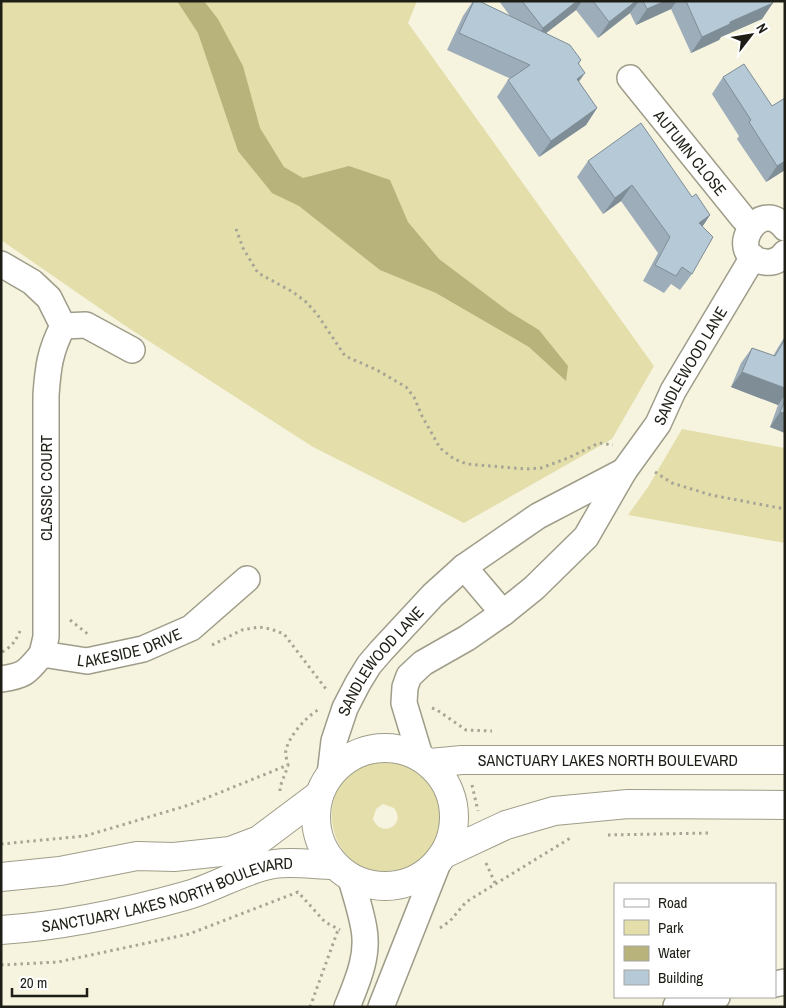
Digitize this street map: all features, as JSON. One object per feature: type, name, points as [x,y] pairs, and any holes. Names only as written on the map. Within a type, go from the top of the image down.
[{"type":"street","name":"AUTUMN CLOSE","points":[[630,78],[743,218],[752,226]]},
{"type":"street","points":[[784,226],[768,219],[759,220],[747,233],[745,242],[753,257],[760,261],[768,263],[776,261],[785,253]]},
{"type":"street","name":"SANDLEWOOD LANE","points":[[425,760],[404,703],[405,687],[409,676],[423,663],[467,638],[503,613],[534,588],[586,537],[629,465],[658,424],[673,391],[753,257]]},
{"type":"street","points":[[1,264],[32,282],[49,298],[63,326],[86,324],[132,350]]},
{"type":"street","name":"CLASSIC COURT","points":[[42,654],[46,636],[47,372],[56,339],[63,326]]},
{"type":"street","name":"SANDLEWOOD LANE","points":[[324,785],[334,740],[335,707],[411,618],[464,567],[538,516],[629,465]]},
{"type":"street","points":[[464,567],[503,613]]},
{"type":"street","name":"LAKESIDE DRIVE","points":[[42,654],[87,661],[143,649],[191,628],[247,579]]},
{"type":"street","points":[[1,679],[20,677],[42,654]]},
{"type":"street","points":[[346,1007],[357,984],[364,961],[364,929],[342,871],[324,850],[317,832],[316,813],[324,785],[344,760],[362,751],[381,747],[401,749],[425,760],[443,778],[452,796],[455,816],[452,835],[412,927],[381,1007]]},
{"type":"street","name":"SANCTUARY LAKES NORTH BOULEVARD","points":[[425,760],[785,760]]},
{"type":"street","name":"SANCTUARY LAKES NORTH BOULEVARD","points":[[1,877],[60,871],[137,856],[174,857],[230,851],[259,840],[324,785]]},
{"type":"street","points":[[342,871],[372,885],[396,886],[419,878],[441,858],[506,825],[531,816],[554,811],[628,804],[785,805]]},
{"type":"street","name":"SANCTUARY LAKES NORTH BOULEVARD","points":[[1,930],[65,924],[148,907],[188,896],[247,872],[277,864],[342,871]]},
{"type":"street","points":[[676,1006],[712,998]]},
{"type":"path","points":[[236,230],[243,248],[258,273],[293,292],[306,302],[317,314],[345,356],[377,370],[406,387],[414,397],[422,416],[440,448],[454,459],[467,464],[526,469],[541,468],[600,443],[613,445],[629,465],[672,483],[711,495],[785,510]]},
{"type":"path","points":[[608,451],[618,437]]},
{"type":"path","points":[[1,844],[85,836],[189,805],[288,765],[286,750],[301,724],[315,711],[335,707],[325,691],[332,682]]},
{"type":"path","points":[[404,703],[412,703],[437,710],[466,730],[499,732]]},
{"type":"path","points":[[457,724],[456,738],[476,798],[478,839],[481,852],[495,883]]},
{"type":"path","points":[[603,835],[718,833]]},
{"type":"path","points":[[412,927],[438,929],[450,921],[466,902],[575,835]]},
{"type":"path","points":[[1,965],[58,962],[189,934],[298,892],[325,922],[338,930],[364,929]]},
{"type":"path","points":[[310,1007],[338,930]]},
{"type":"green space","points":[[1,1],[417,1],[408,23],[654,366],[612,439],[464,523],[313,447],[124,325],[1,240]]},
{"type":"green space","points":[[682,429],[785,448],[785,543],[628,515],[648,487]]},
{"type":"green space","points":[[381,761],[400,763],[420,773],[433,790],[439,810],[440,821],[437,837],[427,852],[416,862],[396,870],[383,871],[364,867],[349,857],[339,843],[333,827],[332,809],[337,792],[347,777],[363,766]],"holes":[[[383,804],[394,808],[397,814],[395,824],[387,829],[377,825],[373,819],[376,809]]]},
{"type":"water","points":[[177,1],[204,1],[218,19],[243,66],[260,128],[284,167],[303,178],[349,166],[390,180],[408,222],[439,259],[508,311],[539,330],[568,366],[566,381],[529,347],[436,293],[380,270],[299,206],[272,193],[238,151],[198,33]]},
{"type":"building","points":[[474,1],[479,1],[570,45],[581,60],[578,63],[585,73],[577,79],[597,108],[551,141],[508,80],[530,65],[459,33]]},
{"type":"building","points":[[522,1],[577,1],[543,28]]},
{"type":"building","points":[[593,1],[636,1],[609,22]]},
{"type":"building","points":[[643,1],[665,1],[647,9]]},
{"type":"building","points":[[686,1],[772,1],[773,3],[702,37]]},
{"type":"building","points":[[744,64],[772,106],[785,98],[785,161],[777,166],[749,122],[751,120],[723,77]]},
{"type":"building","points":[[641,123],[692,197],[696,194],[710,215],[699,223],[713,237],[692,274],[682,267],[676,276],[655,265],[670,237],[632,185],[615,198],[588,161]]},
{"type":"building","points":[[785,339],[785,388],[742,372],[752,348],[775,356]]},
{"type":"building","points":[[785,400],[785,413],[780,412]]}]
